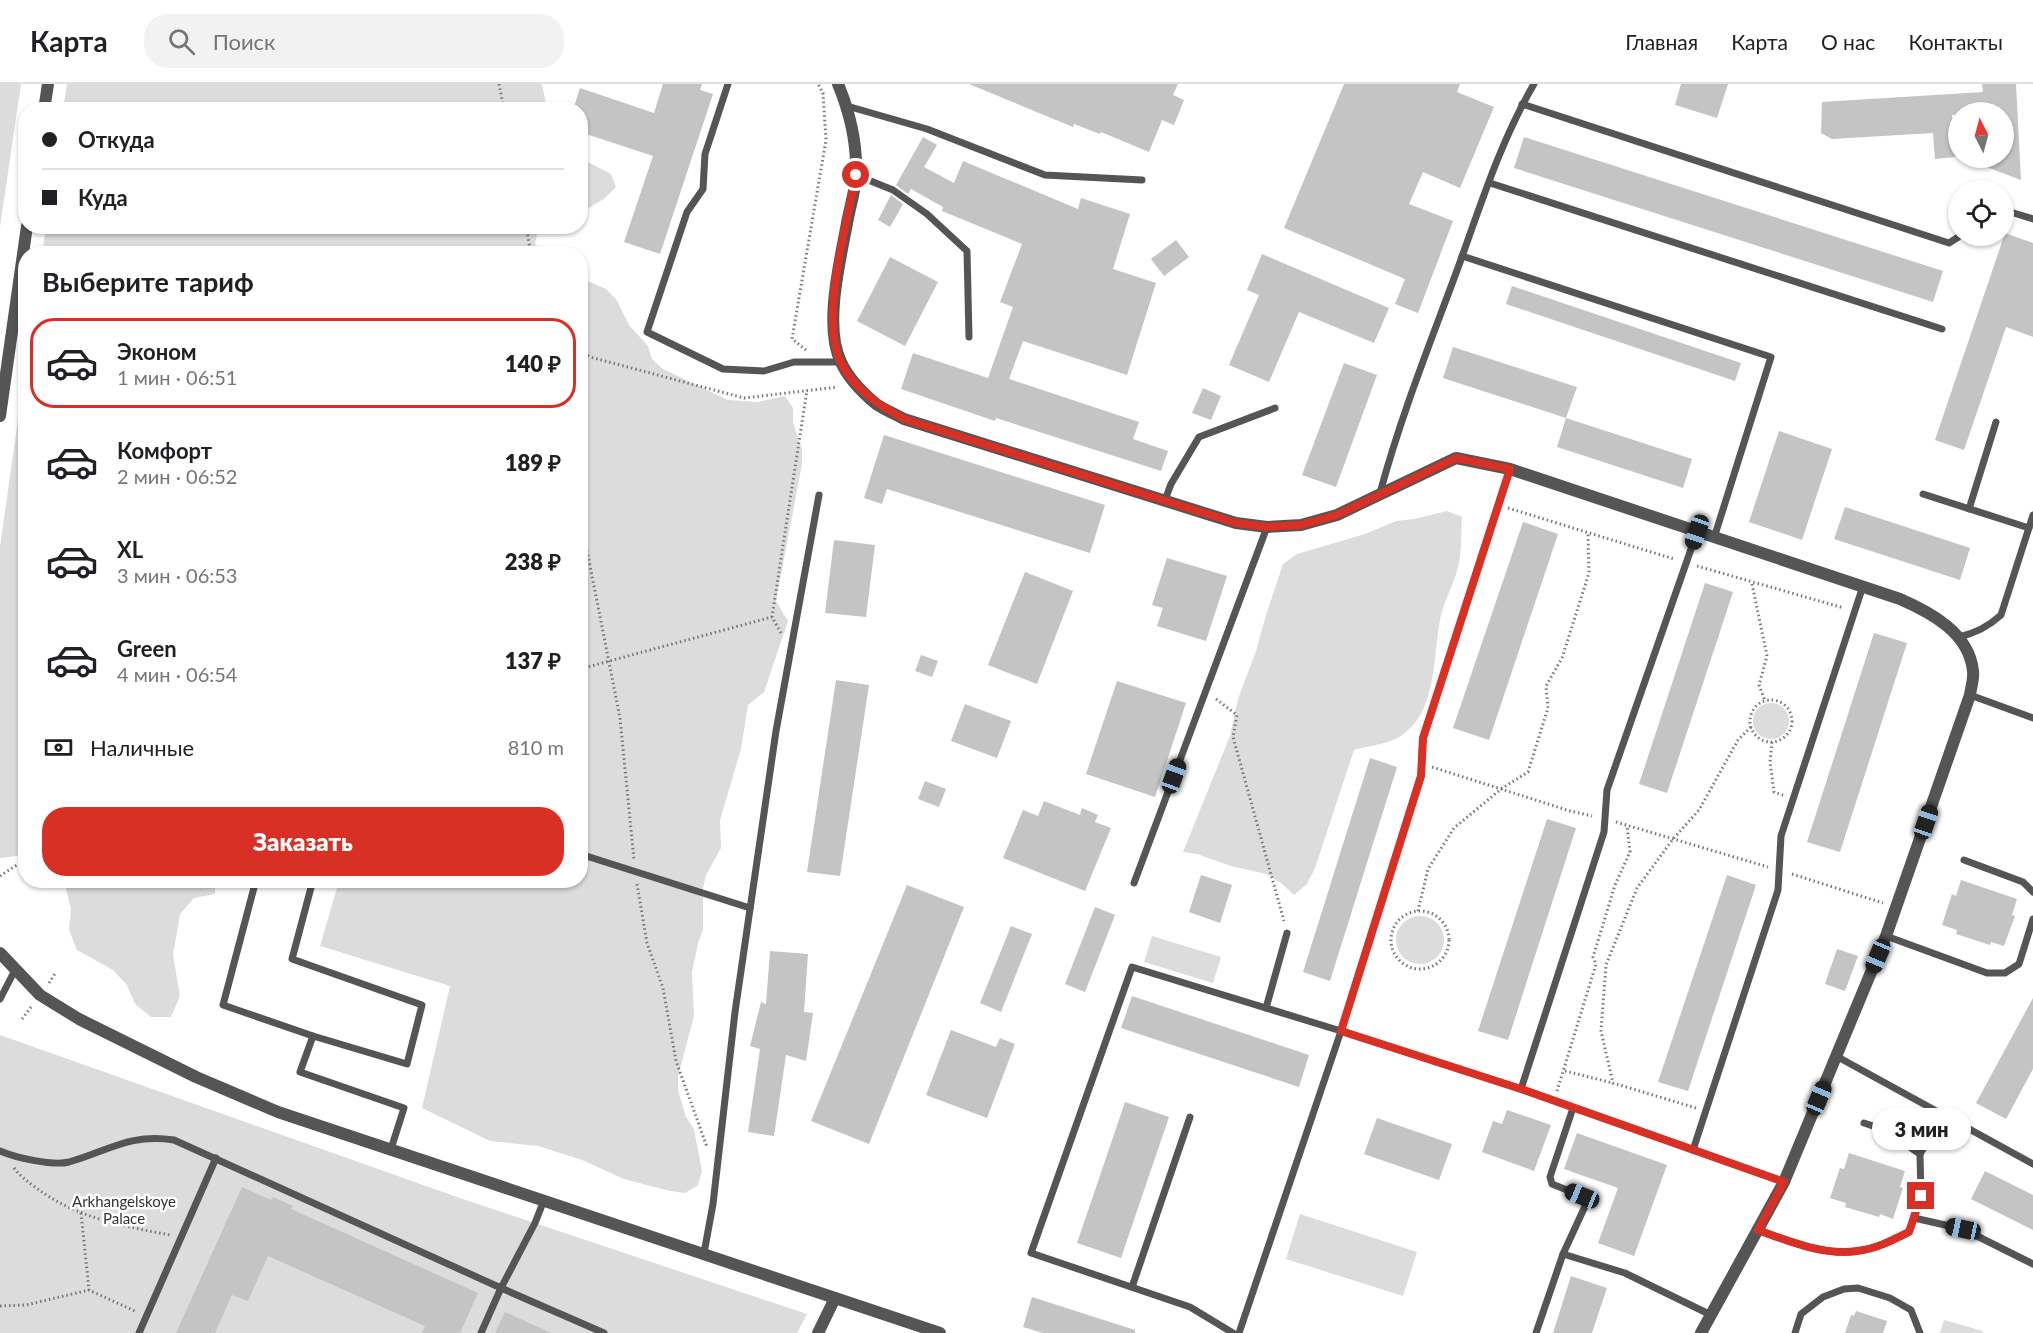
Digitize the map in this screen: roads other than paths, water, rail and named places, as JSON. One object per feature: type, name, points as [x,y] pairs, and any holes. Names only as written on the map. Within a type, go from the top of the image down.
[{"type":"street","points":[[45,102],[48,84]]},
{"type":"street","points":[[838,84],[847,106],[854,138],[856,175],[837,275],[833,332],[841,362],[856,385],[877,404],[904,419],[1236,523],[1267,527],[1301,525],[1337,515],[1456,458],[1510,469],[1863,586],[1918,607],[1946,624],[1959,637],[1969,657],[1973,672],[1970,695],[1886,936],[1784,1182],[1701,1333]]},
{"type":"street","points":[[0,416],[18,289]]},
{"type":"street","points":[[0,953],[40,995],[79,1019],[121,1041],[278,1112],[940,1333]]},
{"type":"street","points":[[818,1333],[835,1298]]},
{"type":"lane","points":[[728,84],[705,154],[703,189],[687,212],[647,332],[723,369],[764,371],[794,362],[841,362]]},
{"type":"lane","points":[[1380,493],[1395,439],[1462,256],[1522,104],[1533,84]]},
{"type":"lane","points":[[1522,104],[1948,243]]},
{"type":"lane","points":[[847,106],[927,129],[1045,175],[1143,180]]},
{"type":"lane","points":[[856,175],[893,190],[927,214],[967,251],[969,337]]},
{"type":"lane","points":[[1490,183],[1942,329]]},
{"type":"lane","points":[[2014,213],[2033,219]]},
{"type":"lane","points":[[1462,256],[1771,357],[1714,538]]},
{"type":"lane","points":[[1165,500],[1171,484],[1199,437],[1275,408]]},
{"type":"lane","points":[[1969,509],[1996,422]]},
{"type":"lane","points":[[1239,1333],[1341,1031],[1421,776],[1423,738],[1510,469]]},
{"type":"lane","points":[[1923,494],[2029,528]]},
{"type":"lane","points":[[704,1253],[735,1012],[776,731],[819,495]]},
{"type":"lane","points":[[1959,637],[1990,625],[2001,615],[2033,515]]},
{"type":"lane","points":[[1134,883],[1267,527]]},
{"type":"lane","points":[[1521,1089],[1604,832],[1607,790],[1697,532]]},
{"type":"lane","points":[[1693,1150],[1778,890],[1781,836],[1863,586]]},
{"type":"lane","points":[[1970,695],[2033,718]]},
{"type":"lane","points":[[588,857],[750,908]]},
{"type":"lane","points":[[1964,860],[2023,882],[2033,892]]},
{"type":"lane","points":[[254,888],[223,1005],[313,1036],[408,1064],[422,1005],[292,959],[311,888]]},
{"type":"lane","points":[[1886,936],[1987,973],[2005,973],[2019,963],[2029,943],[2033,919]]},
{"type":"lane","points":[[1266,1008],[1287,933]]},
{"type":"lane","points":[[1233,1333],[1190,1307],[1031,1253],[1132,967],[1521,1089],[1784,1182]]},
{"type":"lane","points":[[1,995],[15,970]]},
{"type":"lane","points":[[313,1036],[300,1072],[404,1108],[391,1149]]},
{"type":"lane","points":[[1836,1056],[2033,1164]]},
{"type":"lane","points":[[1536,1333],[1563,1254],[1587,1202],[1582,1196],[1552,1184],[1550,1177],[1573,1108]]},
{"type":"lane","points":[[1758,1230],[1795,1243],[1837,1252],[1857,1251],[1882,1245],[1909,1232],[1921,1196],[1920,1154],[1944,1115]]},
{"type":"lane","points":[[1131,1287],[1190,1117]]},
{"type":"lane","points":[[1864,1123],[1885,1130],[1920,1154]]},
{"type":"lane","points":[[3,1153],[48,1162],[67,1162],[120,1143],[153,1137],[174,1140],[604,1333]]},
{"type":"lane","points":[[139,1333],[216,1158]]},
{"type":"lane","points":[[481,1333],[544,1200]]},
{"type":"lane","points":[[1914,1218],[1963,1229],[2033,1264]]},
{"type":"lane","points":[[1563,1254],[1624,1273],[1711,1315]]},
{"type":"lane","points":[[1795,1333],[1801,1314],[1823,1297],[1844,1289],[1858,1288],[1890,1298],[1911,1310],[1920,1333]]},
{"type":"park label","name":"Arkhangelskoye Palace","points":[[124,1210]]}]
